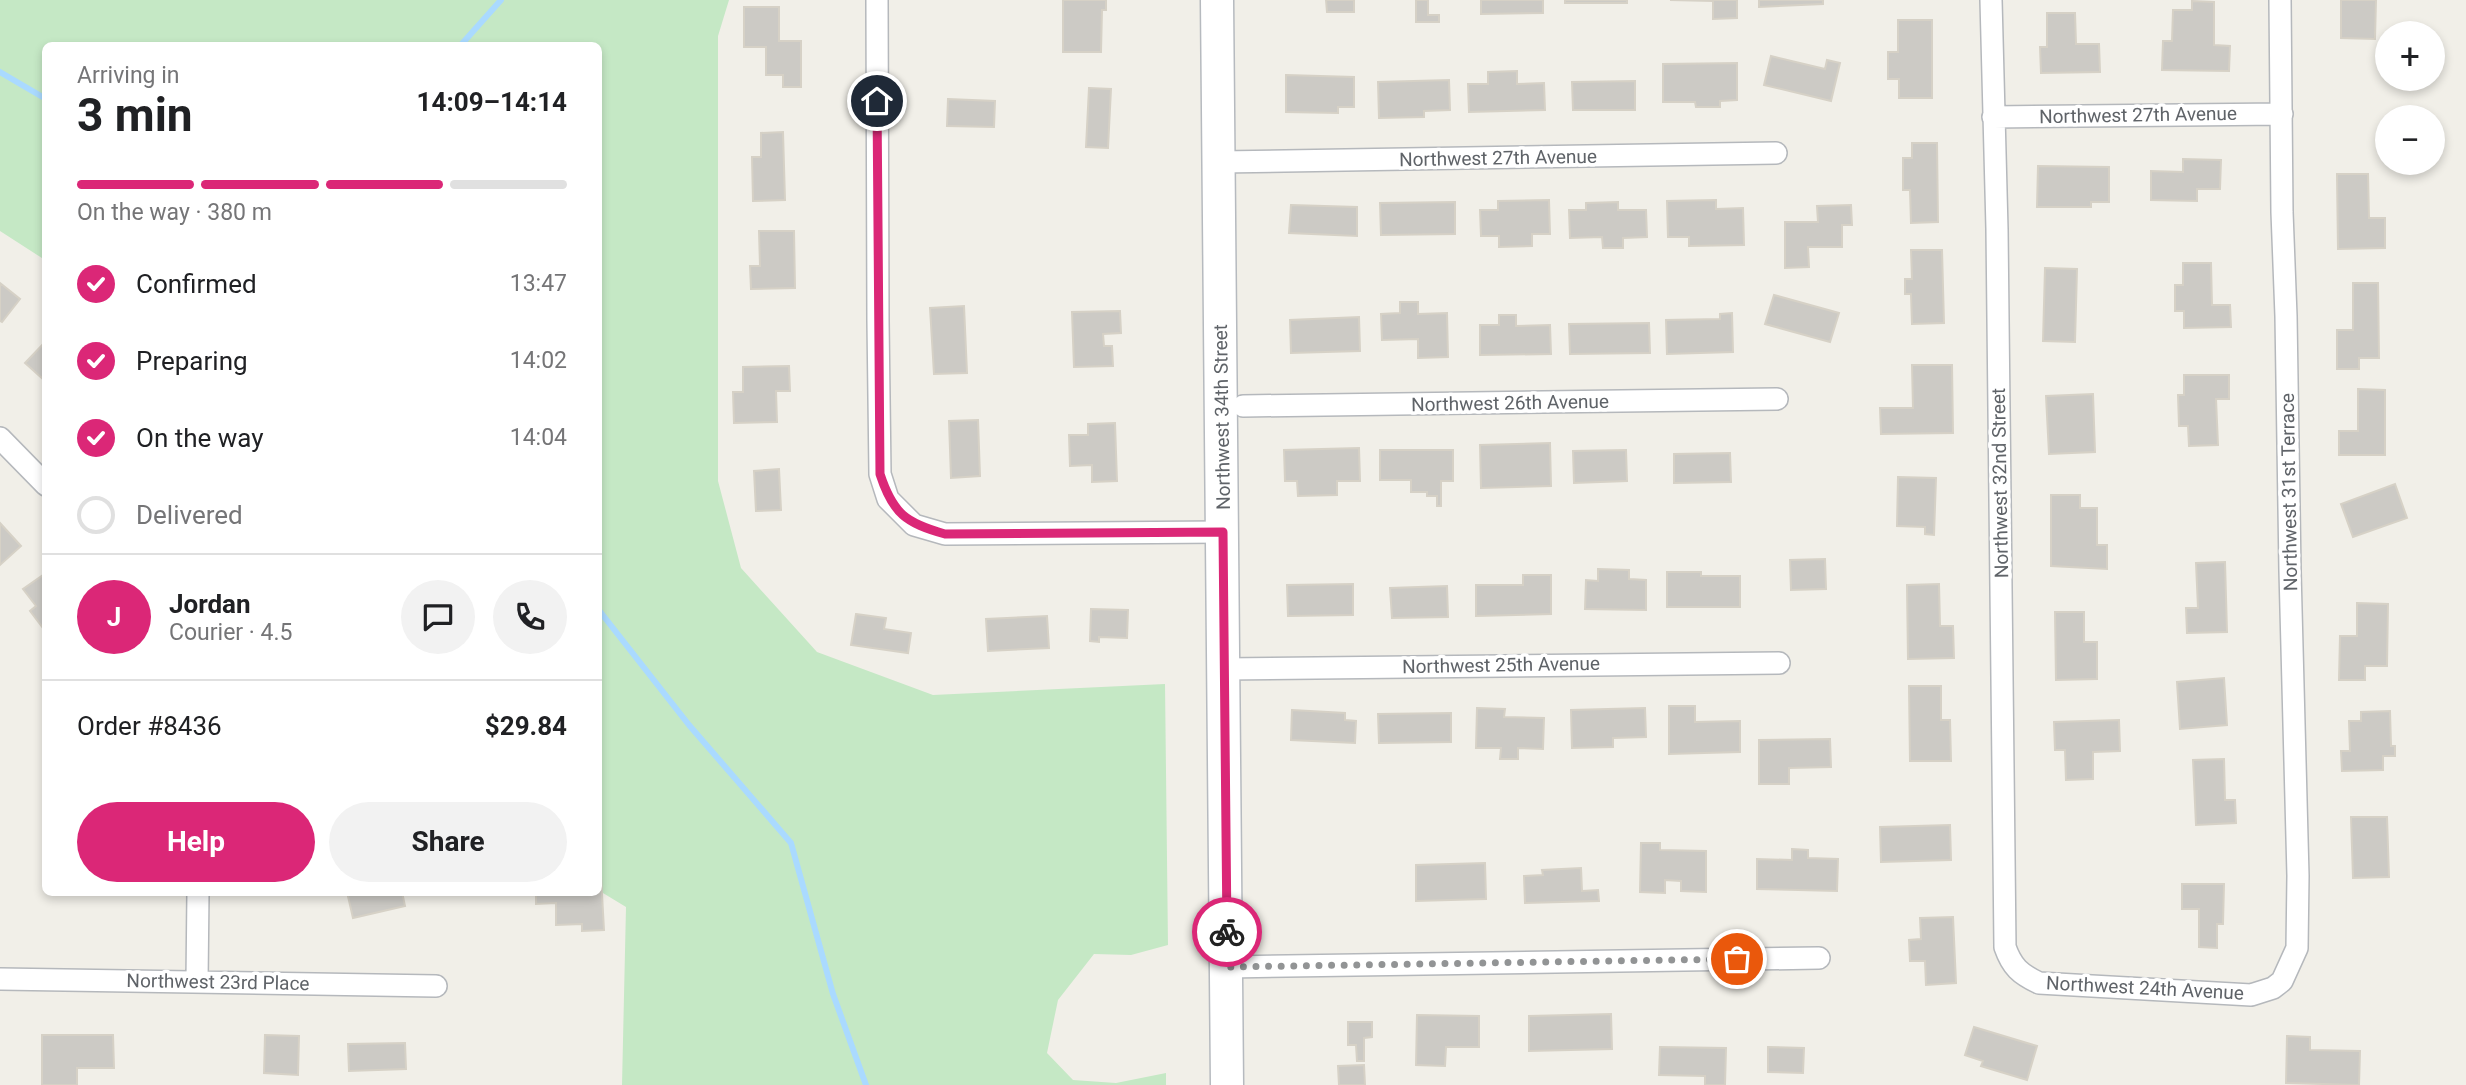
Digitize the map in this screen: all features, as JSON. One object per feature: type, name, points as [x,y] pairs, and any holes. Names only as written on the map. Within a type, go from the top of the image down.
[{"type":"main road","name":"Northwest 34th Street","points":[[1217,0],[1227,1085]]},
{"type":"street","points":[[877,0],[880,474],[888,499],[914,525],[945,534],[1223,532]]},
{"type":"street","name":"Northwest 32nd Street","points":[[1991,0],[1997,229],[2005,947],[2012,964]]},
{"type":"street","name":"Northwest 31st Terrace","points":[[2280,0],[2282,212],[2287,316],[2298,876],[2297,948],[2281,981]]},
{"type":"street","name":"Northwest 27th Avenue","points":[[1993,117],[2282,114]]},
{"type":"street","name":"Northwest 27th Avenue","points":[[1219,162],[1776,153]]},
{"type":"street","name":"Northwest 26th Avenue","points":[[1242,406],[1776,399]]},
{"type":"street","points":[[0,438],[42,481]]},
{"type":"street","name":"Northwest 25th Avenue","points":[[1224,669],[1779,663]]},
{"type":"street","points":[[197,981],[198,896]]},
{"type":"street","points":[[1228,967],[1819,958]]},
{"type":"street","name":"Northwest 24th Avenue","points":[[2012,964],[2021,975],[2039,983],[2251,995],[2273,988],[2281,981]]},
{"type":"street","name":"Northwest 23rd Place","points":[[0,979],[436,986]]},
{"type":"green space","points":[[0,0],[729,0],[718,36],[718,481],[741,568],[817,652],[933,695],[1165,684],[1168,945],[1131,955],[1094,954],[1058,1000],[1047,1053],[1073,1080],[1116,1083],[1166,1073],[1166,1085],[622,1085],[626,907],[602,892],[602,42],[42,42],[42,258],[0,231]]},
{"type":"building","points":[[1063,0],[1106,0],[1106,10],[1102,10],[1101,52],[1063,52]]},
{"type":"building","points":[[1326,0],[1354,0],[1354,12],[1327,12]]},
{"type":"building","points":[[1416,0],[1428,0],[1428,15],[1439,15],[1439,22],[1416,22]]},
{"type":"building","points":[[1481,0],[1543,0],[1543,13],[1481,14]]},
{"type":"building","points":[[1565,0],[1627,0],[1627,3],[1565,3]]},
{"type":"building","points":[[1670,0],[1737,0],[1737,18],[1713,19],[1713,1]]},
{"type":"building","points":[[1759,0],[1823,0],[1823,4],[1759,7]]},
{"type":"building","points":[[2341,0],[2376,0],[2375,39],[2341,38]]},
{"type":"building","points":[[2192,1],[2214,2],[2214,45],[2230,46],[2229,71],[2162,70],[2163,41],[2172,41],[2173,10],[2192,10]]},
{"type":"building","points":[[744,7],[779,7],[779,41],[801,41],[801,87],[783,87],[783,75],[766,75],[766,47],[744,47]]},
{"type":"building","points":[[2047,13],[2075,13],[2076,44],[2099,44],[2100,72],[2041,73],[2040,47],[2047,47]]},
{"type":"building","points":[[1898,20],[1932,20],[1932,98],[1899,98],[1899,79],[1888,79],[1888,52],[1898,52]]},
{"type":"building","points":[[1771,56],[1825,69],[1827,60],[1840,63],[1831,101],[1764,85]]},
{"type":"building","points":[[1737,63],[1737,100],[1720,101],[1720,107],[1696,107],[1695,102],[1663,102],[1663,64]]},
{"type":"building","points":[[1517,71],[1517,84],[1544,83],[1545,110],[1469,112],[1468,84],[1488,84],[1488,72]]},
{"type":"building","points":[[1286,75],[1354,77],[1354,107],[1338,107],[1338,113],[1286,112]]},
{"type":"building","points":[[1449,80],[1450,110],[1424,111],[1424,117],[1379,118],[1378,82]]},
{"type":"building","points":[[1635,81],[1635,110],[1573,110],[1572,82]]},
{"type":"building","points":[[1089,88],[1111,89],[1108,148],[1086,147]]},
{"type":"building","points":[[948,99],[995,101],[994,127],[947,126]]},
{"type":"building","points":[[783,132],[785,200],[753,201],[752,157],[761,157],[761,133]]},
{"type":"building","points":[[1912,143],[1937,143],[1938,222],[1911,223],[1910,190],[1903,190],[1903,158],[1912,158]]},
{"type":"building","points":[[2183,159],[2221,160],[2220,189],[2197,189],[2197,201],[2151,200],[2151,171],[2183,172]]},
{"type":"building","points":[[2038,166],[2109,167],[2109,202],[2091,202],[2091,207],[2037,207]]},
{"type":"building","points":[[2337,174],[2368,174],[2369,218],[2385,218],[2385,248],[2338,249]]},
{"type":"building","points":[[1549,200],[1550,234],[1532,234],[1532,246],[1499,247],[1499,236],[1481,236],[1480,210],[1498,210],[1498,201]]},
{"type":"building","points":[[1716,200],[1716,209],[1743,208],[1744,245],[1689,246],[1689,237],[1668,237],[1667,201]]},
{"type":"building","points":[[1455,202],[1455,234],[1381,235],[1380,203]]},
{"type":"building","points":[[1618,202],[1618,210],[1646,210],[1647,237],[1623,238],[1623,248],[1603,248],[1602,237],[1570,238],[1569,210],[1586,210],[1586,203]]},
{"type":"building","points":[[1291,205],[1357,207],[1357,236],[1289,233]]},
{"type":"building","points":[[1851,205],[1852,225],[1842,225],[1842,247],[1808,247],[1809,267],[1785,268],[1785,222],[1818,222],[1817,206]]},
{"type":"building","points":[[759,231],[794,231],[795,288],[751,289],[750,266],[760,266]]},
{"type":"building","points":[[1911,250],[1942,250],[1944,323],[1912,324],[1911,294],[1905,294],[1905,279],[1912,279]]},
{"type":"building","points":[[2183,263],[2211,263],[2212,305],[2230,305],[2231,327],[2184,328],[2184,311],[2175,311],[2175,285],[2183,285]]},
{"type":"building","points":[[2045,268],[2077,269],[2075,342],[2043,341]]},
{"type":"building","points":[[0,283],[20,299],[2,322],[0,321]]},
{"type":"building","points":[[2353,283],[2378,283],[2379,358],[2359,358],[2359,369],[2337,369],[2337,330],[2353,330]]},
{"type":"building","points":[[1774,295],[1839,313],[1830,342],[1765,324]]},
{"type":"building","points":[[1400,302],[1418,302],[1418,314],[1447,313],[1448,357],[1418,358],[1418,339],[1382,340],[1381,314],[1400,313]]},
{"type":"building","points":[[964,306],[967,373],[934,374],[930,308]]},
{"type":"building","points":[[1120,311],[1121,333],[1103,334],[1104,346],[1112,346],[1113,366],[1074,367],[1072,312]]},
{"type":"building","points":[[1732,313],[1733,352],[1667,354],[1666,320],[1720,319],[1720,314]]},
{"type":"building","points":[[1499,315],[1516,315],[1516,326],[1550,325],[1551,354],[1480,355],[1480,325],[1499,325]]},
{"type":"building","points":[[1359,317],[1360,351],[1291,353],[1290,320]]},
{"type":"building","points":[[1649,323],[1650,353],[1570,354],[1569,324]]},
{"type":"building","points":[[42,345],[42,378],[25,363]]},
{"type":"building","points":[[1912,365],[1952,365],[1953,433],[1881,434],[1880,408],[1913,408]]},
{"type":"building","points":[[789,366],[790,391],[776,391],[777,422],[734,423],[733,392],[743,392],[743,367]]},
{"type":"building","points":[[2184,375],[2229,375],[2229,399],[2216,399],[2218,445],[2189,446],[2188,426],[2179,426],[2178,395],[2184,395]]},
{"type":"building","points":[[2358,389],[2385,390],[2385,455],[2339,455],[2339,431],[2358,431]]},
{"type":"building","points":[[2093,394],[2095,452],[2049,454],[2046,396]]},
{"type":"building","points":[[978,420],[980,476],[951,478],[949,421]]},
{"type":"building","points":[[1115,423],[1117,481],[1092,482],[1092,465],[1070,466],[1069,435],[1088,435],[1088,424]]},
{"type":"building","points":[[1550,443],[1551,486],[1481,488],[1480,445]]},
{"type":"building","points":[[1359,448],[1360,481],[1337,481],[1337,495],[1298,496],[1297,481],[1285,481],[1284,450]]},
{"type":"building","points":[[1380,450],[1453,450],[1453,481],[1441,481],[1441,506],[1437,506],[1437,496],[1427,496],[1427,492],[1411,492],[1411,480],[1380,480]]},
{"type":"building","points":[[1626,450],[1627,481],[1574,483],[1573,451]]},
{"type":"building","points":[[1730,453],[1731,482],[1674,483],[1674,454]]},
{"type":"building","points":[[779,469],[781,510],[756,511],[754,471]]},
{"type":"building","points":[[1898,477],[1936,478],[1934,535],[1925,534],[1925,527],[1897,526]]},
{"type":"building","points":[[2395,484],[2407,518],[2353,537],[2341,504]]},
{"type":"building","points":[[2051,495],[2080,495],[2080,508],[2097,508],[2097,545],[2107,545],[2107,569],[2051,566]]},
{"type":"building","points":[[0,523],[21,546],[0,565]]},
{"type":"building","points":[[1825,559],[1826,589],[1791,590],[1790,560]]},
{"type":"building","points":[[2225,562],[2227,632],[2187,633],[2186,608],[2198,608],[2196,563]]},
{"type":"building","points":[[1598,569],[1629,570],[1629,579],[1646,580],[1646,610],[1585,609],[1586,580],[1598,581]]},
{"type":"building","points":[[1667,572],[1701,572],[1701,576],[1740,576],[1740,607],[1667,607]]},
{"type":"building","points":[[1523,575],[1551,575],[1551,614],[1476,616],[1476,585],[1523,585]]},
{"type":"building","points":[[42,576],[42,627],[30,611],[36,606],[23,589]]},
{"type":"building","points":[[1353,584],[1353,615],[1288,616],[1287,585]]},
{"type":"building","points":[[1939,584],[1940,626],[1953,626],[1954,658],[1908,659],[1907,585]]},
{"type":"building","points":[[1447,586],[1448,617],[1392,618],[1390,588]]},
{"type":"building","points":[[2357,603],[2388,604],[2387,666],[2365,666],[2365,680],[2339,680],[2340,636],[2357,636]]},
{"type":"building","points":[[1091,609],[1128,610],[1127,638],[1099,637],[1099,642],[1090,641]]},
{"type":"building","points":[[2055,612],[2084,612],[2084,642],[2097,642],[2097,679],[2056,680]]},
{"type":"building","points":[[856,614],[886,618],[884,629],[911,633],[908,653],[851,645]]},
{"type":"building","points":[[1047,616],[1049,648],[988,651],[986,619]]},
{"type":"building","points":[[2224,678],[2227,725],[2180,729],[2177,682]]},
{"type":"building","points":[[1909,686],[1941,686],[1941,720],[1950,720],[1951,761],[1910,761]]},
{"type":"building","points":[[1669,706],[1695,706],[1695,722],[1740,721],[1740,752],[1669,754]]},
{"type":"building","points":[[1477,708],[1505,709],[1504,717],[1544,718],[1543,749],[1518,748],[1518,759],[1500,759],[1501,748],[1476,748]]},
{"type":"building","points":[[1645,708],[1646,737],[1613,738],[1613,747],[1572,748],[1571,710]]},
{"type":"building","points":[[1292,710],[1345,713],[1345,720],[1356,721],[1355,743],[1291,740]]},
{"type":"building","points":[[2390,711],[2391,746],[2395,746],[2395,756],[2383,756],[2383,770],[2342,771],[2341,751],[2350,751],[2349,721],[2361,721],[2361,712]]},
{"type":"building","points":[[1451,713],[1451,742],[1379,743],[1378,714]]},
{"type":"building","points":[[2119,720],[2120,751],[2093,752],[2093,779],[2066,780],[2065,750],[2055,750],[2054,722]]},
{"type":"building","points":[[1830,739],[1831,767],[1789,768],[1789,784],[1759,784],[1759,740]]},
{"type":"building","points":[[2224,759],[2225,800],[2235,800],[2236,823],[2196,825],[2193,760]]},
{"type":"building","points":[[2351,817],[2387,817],[2389,877],[2353,878]]},
{"type":"building","points":[[1950,825],[1951,860],[1881,862],[1880,827]]},
{"type":"building","points":[[1641,843],[1660,843],[1660,850],[1706,851],[1706,892],[1681,891],[1681,881],[1665,880],[1665,893],[1640,892]]},
{"type":"building","points":[[1792,849],[1808,850],[1808,858],[1838,859],[1837,891],[1757,889],[1757,859],[1792,860]]},
{"type":"building","points":[[1485,863],[1486,899],[1416,901],[1416,865]]},
{"type":"building","points":[[1581,868],[1582,891],[1598,890],[1599,901],[1525,903],[1524,876],[1543,875],[1542,870]]},
{"type":"building","points":[[2182,884],[2224,884],[2223,924],[2217,924],[2217,948],[2199,947],[2199,909],[2182,909]]},
{"type":"building","points":[[602,894],[604,930],[582,931],[582,924],[556,925],[556,903],[536,904],[536,896]]},
{"type":"building","points":[[348,896],[403,896],[405,906],[353,918]]},
{"type":"building","points":[[1953,917],[1956,983],[1926,985],[1925,961],[1910,961],[1909,940],[1921,939],[1920,918]]},
{"type":"building","points":[[1611,1014],[1612,1049],[1529,1051],[1529,1016]]},
{"type":"building","points":[[1417,1015],[1479,1016],[1479,1047],[1446,1047],[1445,1066],[1416,1065]]},
{"type":"building","points":[[1348,1022],[1372,1022],[1372,1037],[1364,1038],[1364,1061],[1357,1061],[1356,1045],[1348,1045]]},
{"type":"building","points":[[1974,1027],[2037,1046],[2027,1080],[1981,1066],[1983,1061],[1965,1055]]},
{"type":"building","points":[[42,1035],[113,1035],[114,1068],[77,1068],[77,1085],[42,1085]]},
{"type":"building","points":[[265,1035],[299,1036],[298,1075],[264,1073]]},
{"type":"building","points":[[2287,1036],[2310,1037],[2310,1050],[2360,1051],[2359,1085],[2286,1083]]},
{"type":"building","points":[[405,1043],[406,1069],[349,1071],[348,1044]]},
{"type":"building","points":[[1660,1047],[1726,1048],[1725,1085],[1705,1085],[1705,1076],[1659,1075]]},
{"type":"building","points":[[1768,1047],[1804,1048],[1803,1073],[1768,1072]]},
{"type":"building","points":[[1364,1065],[1365,1085],[1339,1085],[1338,1066]]},
{"type":"waterway","points":[[464,42],[501,0]]},
{"type":"waterway","points":[[0,72],[42,97]]},
{"type":"waterway","points":[[602,614],[689,725],[791,843],[833,994],[866,1085]]},
{"type":"way so far","points":[[1227,932],[1228,967],[1737,959]]},
{"type":"route","points":[[877,101],[880,474],[888,499],[914,525],[945,534],[1223,532],[1227,932]]}]
